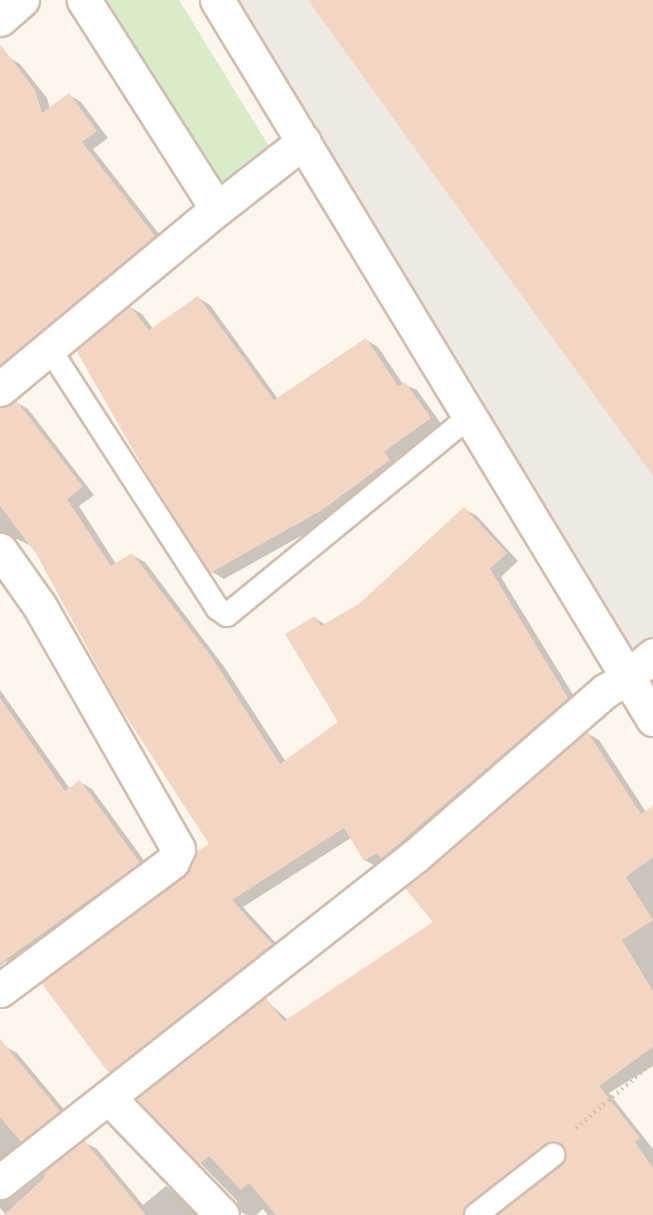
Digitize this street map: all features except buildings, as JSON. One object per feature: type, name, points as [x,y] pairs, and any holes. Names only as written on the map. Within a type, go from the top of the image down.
[{"type":"street","points":[[0,19],[22,0]]},
{"type":"street","points":[[84,0],[217,209]]},
{"type":"street","points":[[217,0],[471,415],[653,719]]},
{"type":"street","points":[[0,389],[217,209],[304,141]]},
{"type":"street","points":[[0,550],[39,605],[178,849],[172,862],[0,990]]},
{"type":"street","points":[[0,1182],[110,1099],[414,856],[605,691],[627,678],[653,655]]},
{"type":"street","points":[[110,1099],[222,1215]]},
{"type":"lane","points":[[49,348],[217,608],[227,615],[471,415]]},
{"type":"lane","points":[[476,1215],[553,1155]]},
{"type":"path","points":[[553,1155],[554,1149],[607,1099],[653,1062]]},
{"type":"shaded area","points":[[232,0],[653,0],[653,683],[623,634]]},
{"type":"green space","points":[[104,0],[179,0],[270,148],[234,183],[213,179]]}]
